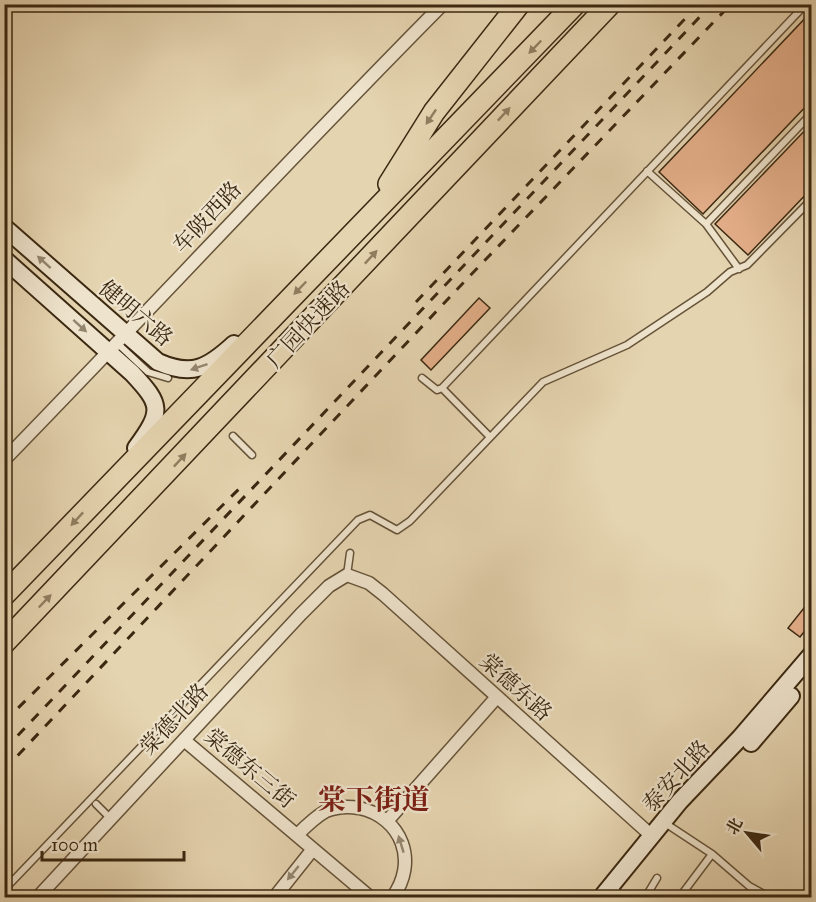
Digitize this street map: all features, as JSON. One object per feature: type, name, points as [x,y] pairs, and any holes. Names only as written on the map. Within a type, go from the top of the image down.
[{"type":"highway","points":[[369,215],[434,112],[519,4]]},
{"type":"highway","name":"广园快速路","points":[[4,595],[369,215],[576,4]]},
{"type":"highway","name":"广园快速路","points":[[4,643],[611,5]]},
{"type":"main road","name":"健明六路","points":[[4,227],[118,344],[151,393],[156,409],[147,432],[107,487]]},
{"type":"main road","name":"健明六路","points":[[4,259],[118,344],[158,363],[183,371],[198,370],[220,357],[280,308]]},
{"type":"main road","name":"泰安北路","points":[[653,837],[680,801],[740,738],[812,654]]},
{"type":"main road","name":"泰安北路","points":[[653,837],[748,747],[812,671]]},
{"type":"main road","points":[[606,892],[653,837]]},
{"type":"street","name":"车陂西路","points":[[4,460],[118,344],[279,170],[443,4]]},
{"type":"street","name":"棠德东路","points":[[347,575],[369,584],[383,594],[653,837]]},
{"type":"street","name":"棠德北路","points":[[37,897],[315,600],[347,575]]},
{"type":"street","points":[[388,820],[496,698]]},
{"type":"street","name":"棠德东三街","points":[[184,740],[371,897]]},
{"type":"street","points":[[297,835],[328,810],[348,806],[374,811],[388,820],[400,838],[406,862],[404,880],[392,897]]},
{"type":"street","points":[[274,897],[313,849]]},
{"type":"lane","points":[[422,378],[437,390],[442,388],[806,4]]},
{"type":"lane","points":[[706,224],[812,113]]},
{"type":"lane","points":[[647,171],[706,224],[739,269]]},
{"type":"lane","points":[[4,890],[358,520],[370,515],[397,530],[410,520],[543,382],[627,345],[707,292],[730,272],[747,266],[812,199]]},
{"type":"lane","points":[[118,344],[148,372],[168,378]]},
{"type":"lane","points":[[442,388],[490,437]]},
{"type":"lane","points":[[233,436],[252,455]]},
{"type":"lane","points":[[347,575],[350,553]]},
{"type":"lane","points":[[96,804],[110,818]]},
{"type":"lane","points":[[668,825],[712,854],[749,886],[771,897]]},
{"type":"lane","points":[[679,897],[712,854]]},
{"type":"lane","points":[[645,897],[657,878]]},
{"type":"lane","points":[[606,892],[624,897]]},
{"type":"building","points":[[812,11],[812,100],[703,214],[659,172]]},
{"type":"building","points":[[812,123],[812,188],[748,255],[715,224]]},
{"type":"building","points":[[479,298],[490,308],[431,370],[421,360]]},
{"type":"building","points":[[812,599],[812,614],[804,608]]},
{"type":"building","points":[[804,608],[812,614],[812,622],[800,637],[788,628]]},
{"type":"railway","points":[[416,302],[699,4]]},
{"type":"railway","points":[[4,750],[712,4]]},
{"type":"railway","points":[[4,770],[465,281],[731,4]]},
{"type":"railway","points":[[4,722],[245,483]]},
{"type":"district","name":"棠下街道","points":[[374,799]]}]
